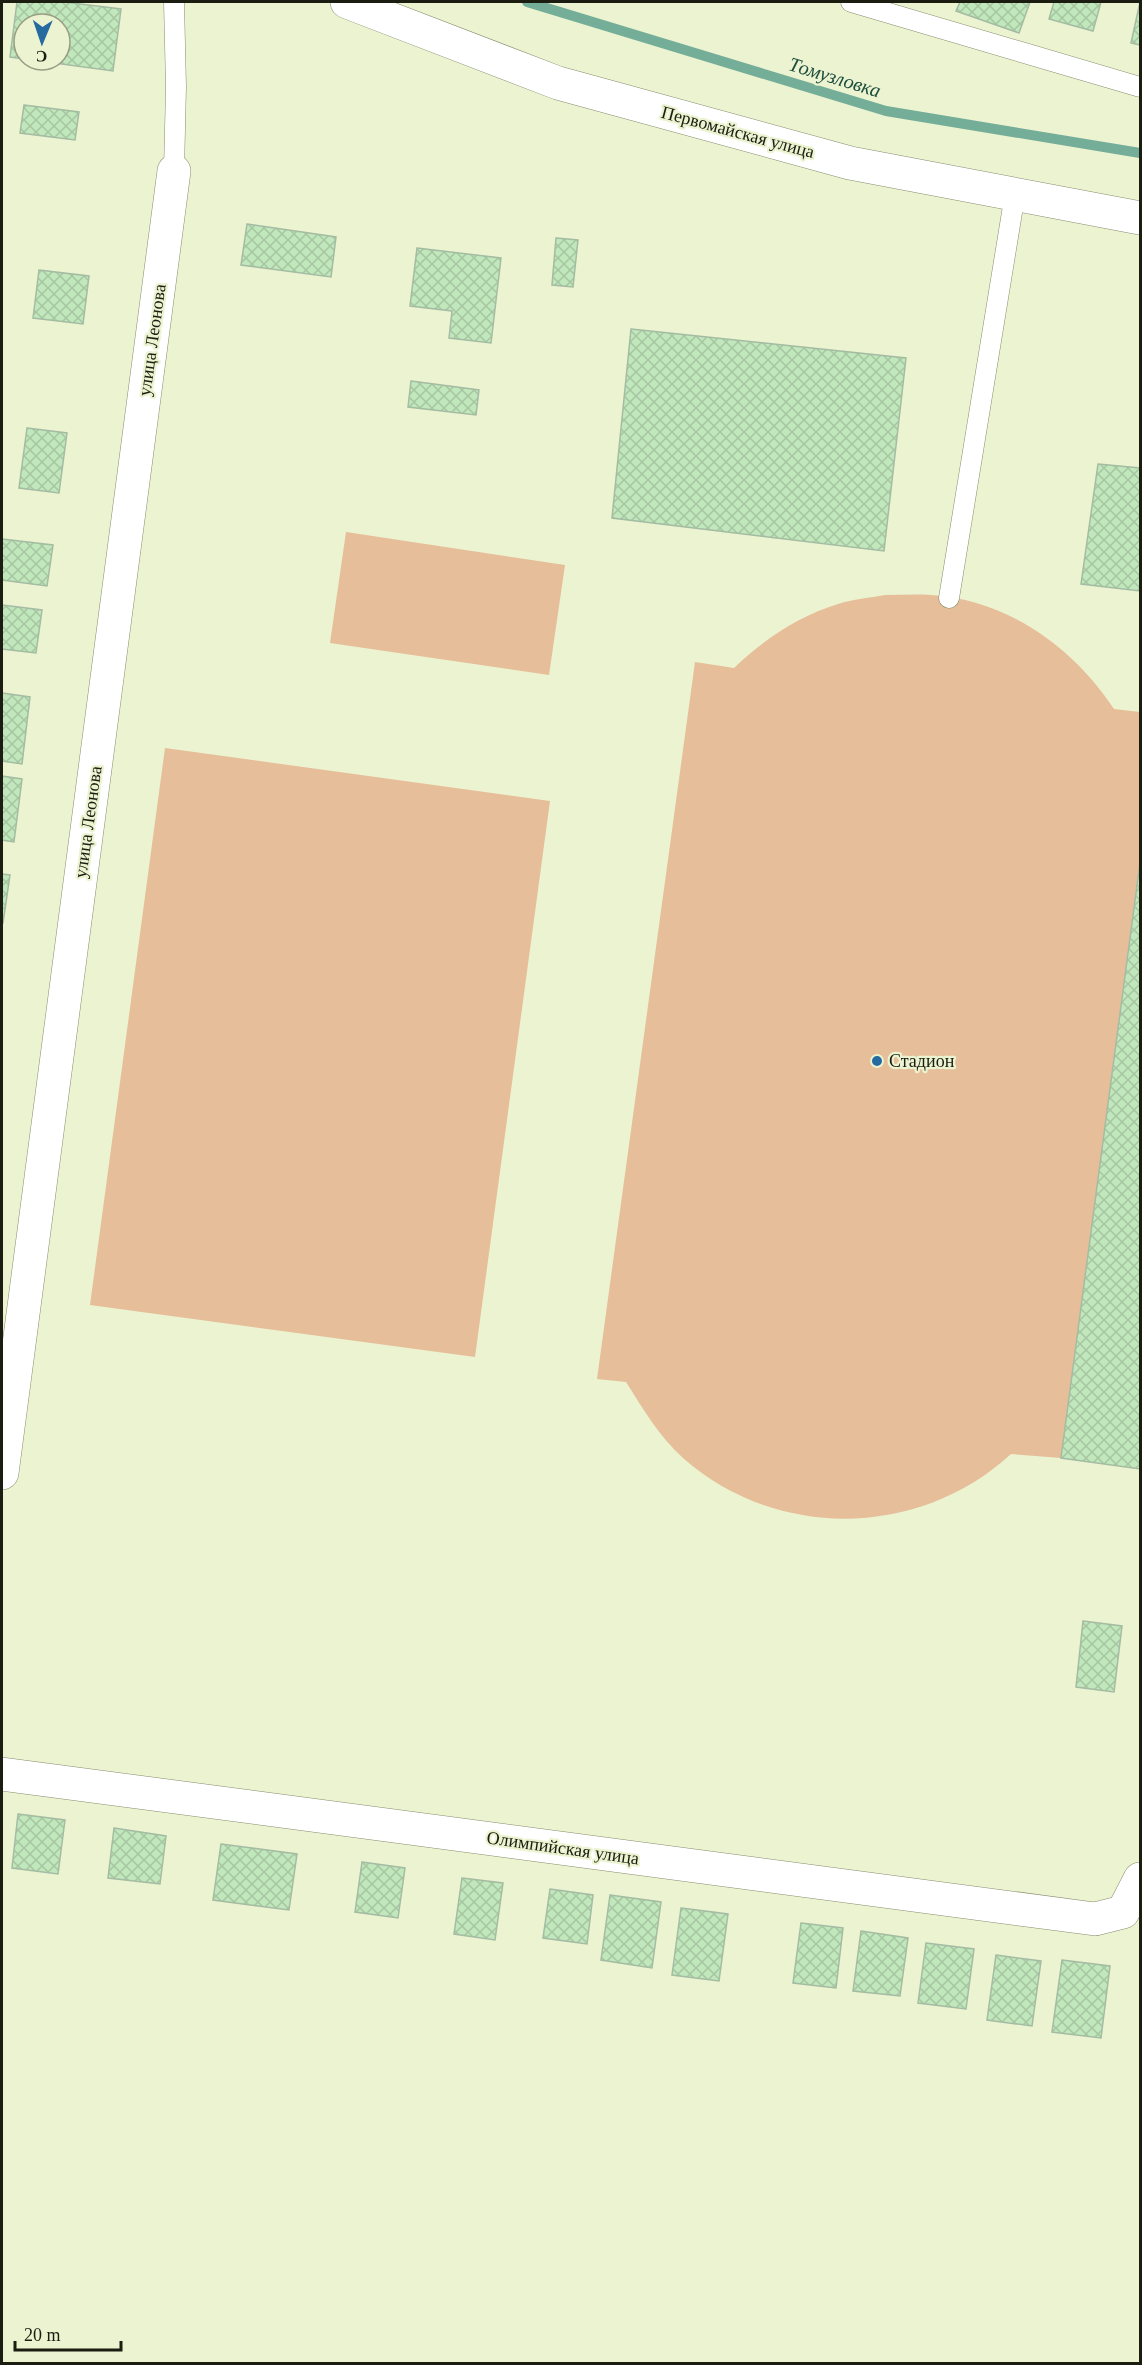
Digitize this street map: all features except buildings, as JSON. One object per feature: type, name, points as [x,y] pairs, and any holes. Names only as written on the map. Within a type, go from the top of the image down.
[{"type":"street","name":"Первомайская улица","points":[[347,2],[558,83],[850,163],[1140,218]]},
{"type":"street","name":"улица Леонова","points":[[2,1473],[174,171]]},
{"type":"street","name":"Олимпийская улица","points":[[2,1774],[1095,1919],[1123,1912],[1140,1879]]},
{"type":"lane","points":[[174,2],[176,87],[174,171]]},
{"type":"lane","points":[[851,2],[1140,87]]},
{"type":"lane","points":[[949,598],[1015,194]]},
{"type":"shaded area","points":[[346,532],[565,565],[549,675],[330,643]]},
{"type":"shaded area","points":[[885,595],[931,595],[959,599],[986,606],[1012,617],[1058,647],[1098,687],[1114,709],[1140,712],[1140,863],[1061,1458],[1011,1454],[975,1482],[935,1502],[892,1514],[848,1519],[804,1515],[761,1504],[720,1485],[674,1450],[652,1422],[626,1382],[597,1379],[695,662],[734,668],[757,647],[810,615],[844,602]]},
{"type":"shaded area","points":[[165,748],[550,801],[475,1357],[90,1305]]},
{"type":"waterway","name":"Томузловка","points":[[527,2],[886,111],[1140,153]]},
{"type":"place","name":"Стадион","points":[[877,1061]]}]
